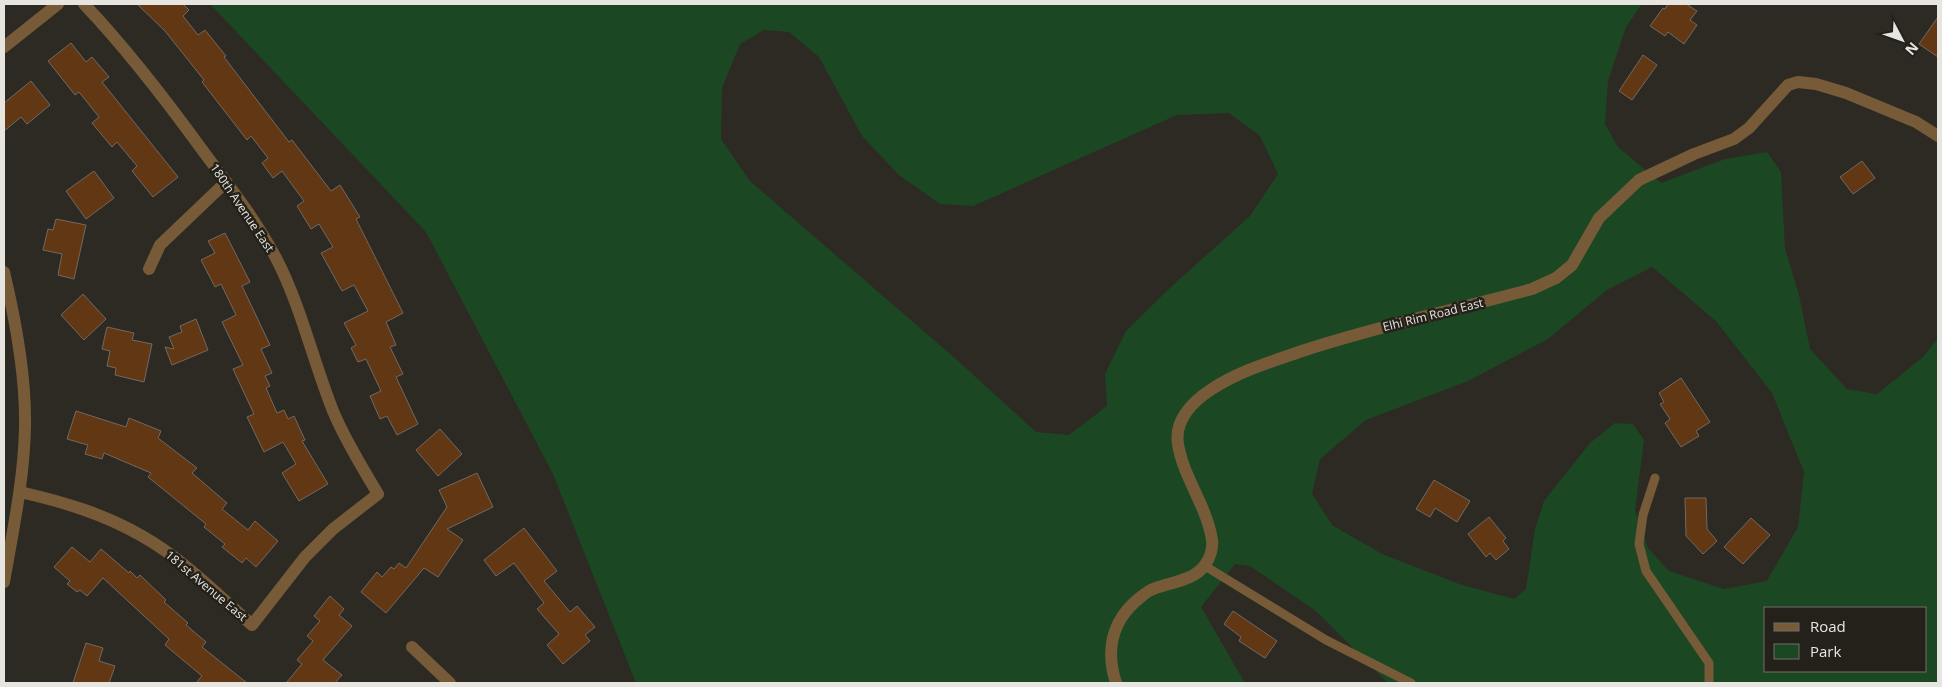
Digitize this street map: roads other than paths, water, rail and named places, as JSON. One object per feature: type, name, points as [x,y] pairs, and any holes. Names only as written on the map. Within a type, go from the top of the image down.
[{"type":"street","points":[[4,46],[58,4]]},
{"type":"street","name":"180th Avenue East","points":[[84,4],[114,34],[150,78],[258,227],[276,258],[290,289],[333,411],[352,452],[378,494],[333,528],[305,557],[252,625]]},
{"type":"street","name":"Elhi Rim Road East","points":[[1205,566],[1213,542],[1179,453],[1177,439],[1178,429],[1183,416],[1195,402],[1212,390],[1260,365],[1331,342],[1532,290],[1556,278],[1577,259],[1599,218],[1639,180],[1694,154],[1734,139],[1749,128],[1788,85],[1798,82],[1816,84],[1846,93],[1916,122],[1938,136]]},
{"type":"street","points":[[149,269],[160,245],[226,182]]},
{"type":"street","points":[[4,272],[13,310],[22,372],[25,427],[20,492],[4,582]]},
{"type":"street","name":"181st Avenue East","points":[[20,492],[82,508],[116,522],[144,537],[178,560],[252,625]]},
{"type":"street","points":[[1116,683],[1110,646],[1117,623],[1123,614],[1150,590],[1182,580],[1205,566]]},
{"type":"street","points":[[412,647],[450,683]]},
{"type":"lane","points":[[1655,478],[1643,515],[1639,544],[1646,571],[1709,663],[1709,683]]},
{"type":"lane","points":[[1205,566],[1326,640],[1411,683]]}]
